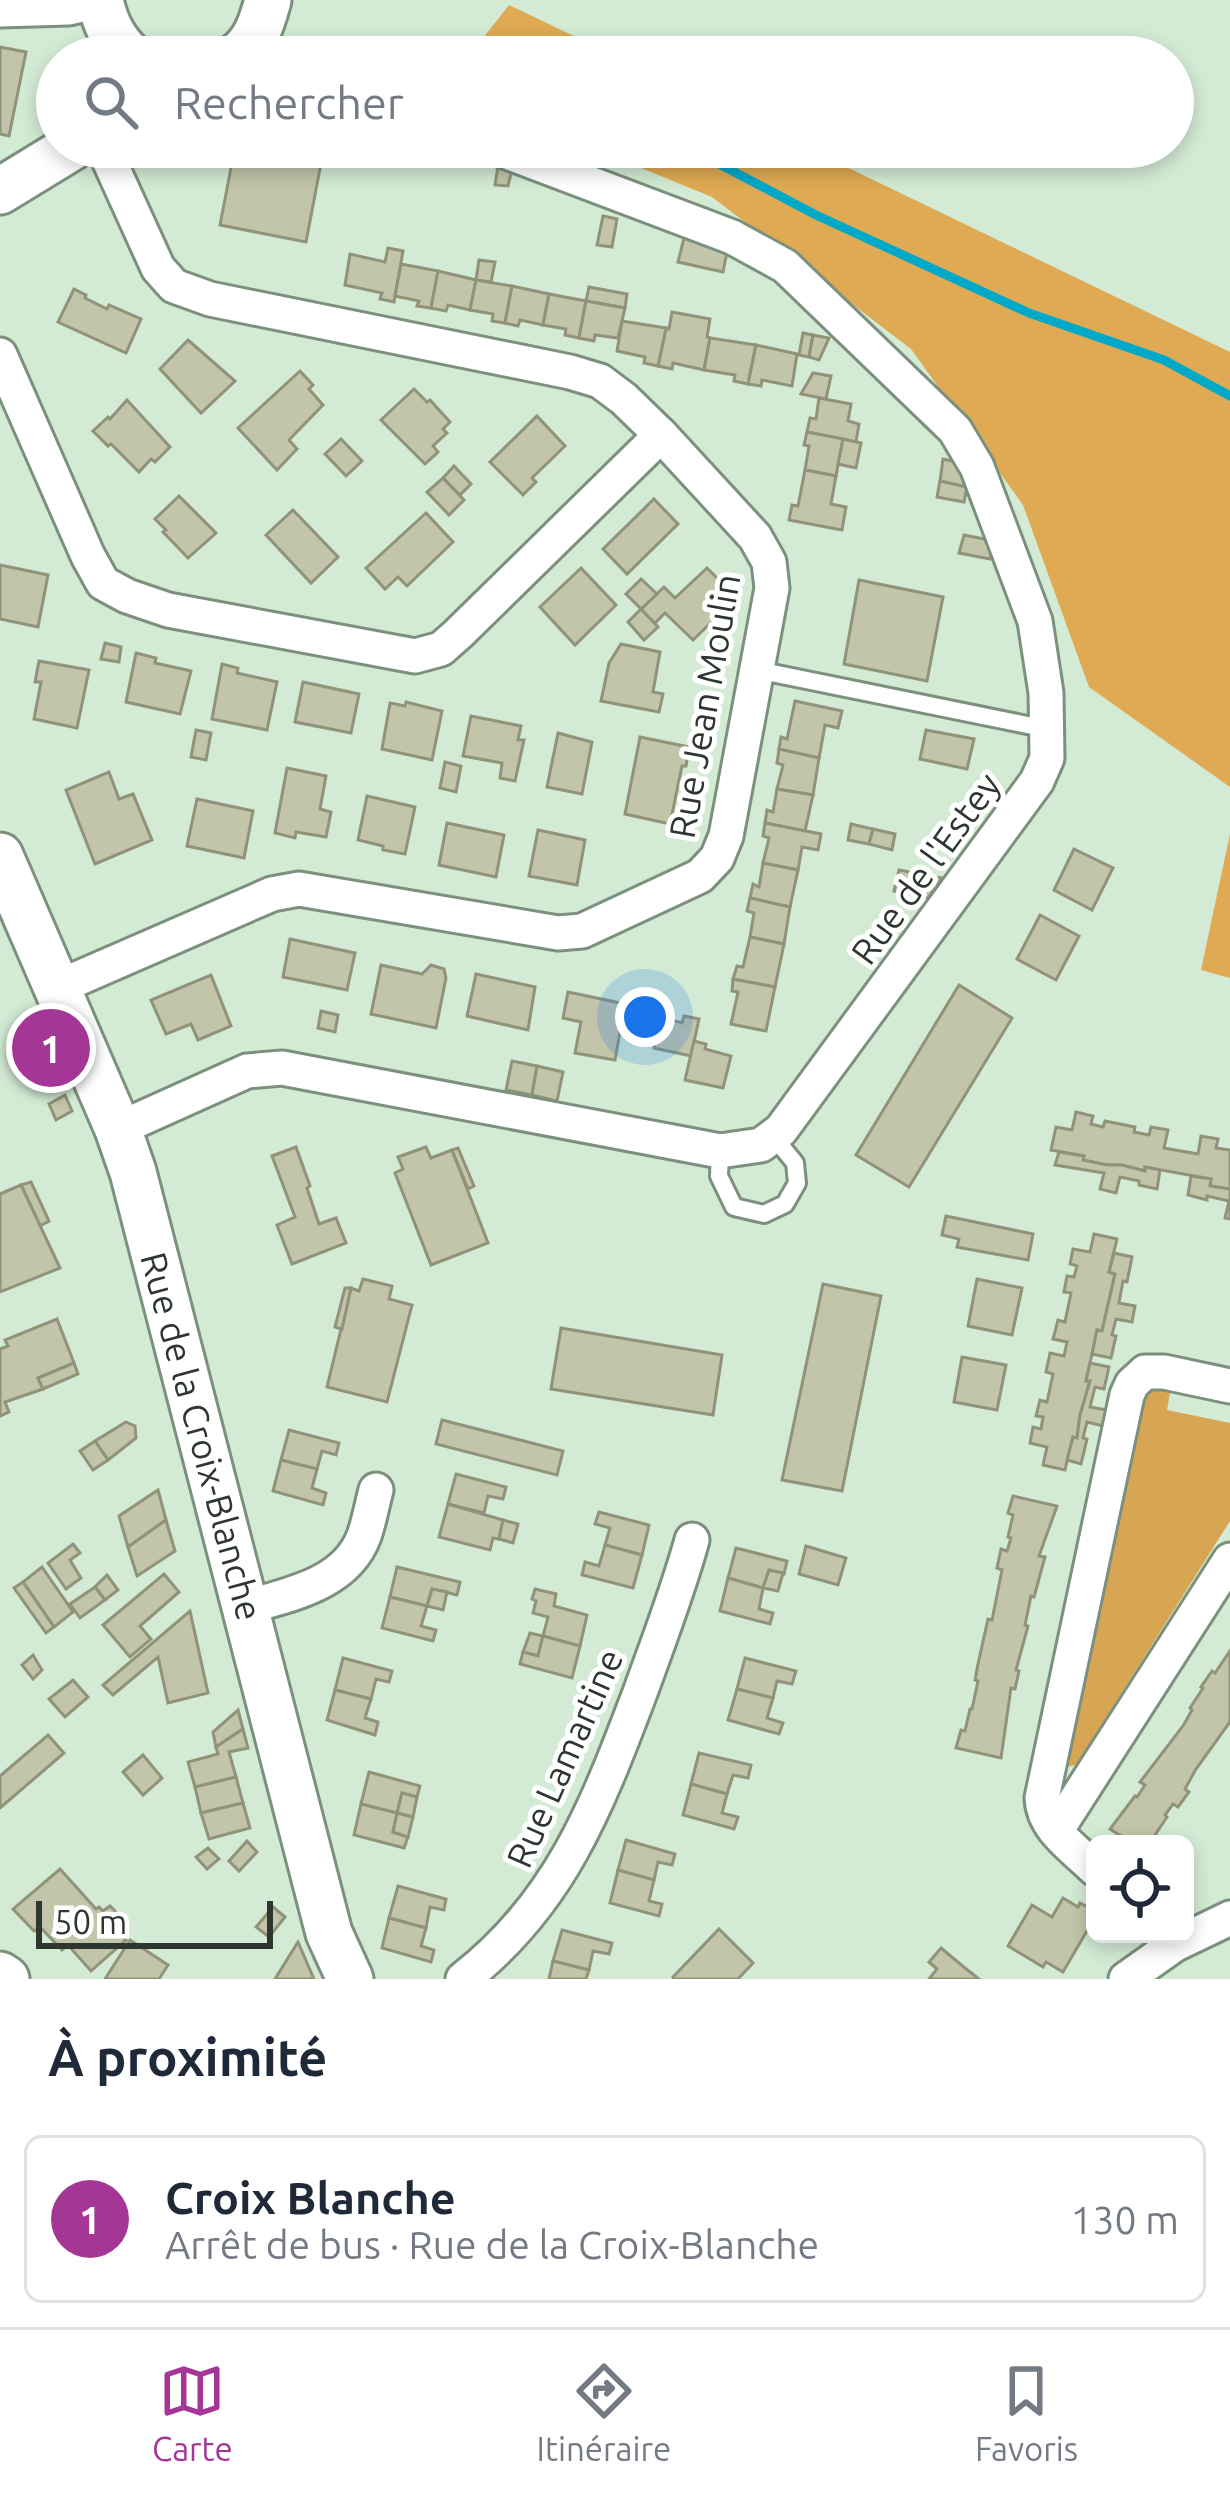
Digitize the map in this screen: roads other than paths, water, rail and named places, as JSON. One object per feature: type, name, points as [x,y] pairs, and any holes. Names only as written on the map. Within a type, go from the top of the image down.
[{"type":"main road","points":[[100,0],[112,36]]},
{"type":"main road","points":[[255,36],[268,0]]},
{"type":"main road","points":[[0,191],[38,168]]},
{"type":"main road","name":"Rue de la Croix-Blanche","points":[[0,856],[17,933],[56,988],[133,1172],[329,1933],[350,1979]]},
{"type":"street","points":[[0,10],[69,8],[100,0]]},
{"type":"street","name":"Rue Jean Moulin","points":[[56,988],[272,894],[298,889],[558,933],[582,931],[700,876],[717,858],[726,836],[772,588],[769,562],[755,537],[661,435],[600,381],[210,299],[174,286],[158,268],[114,168]]},
{"type":"street","name":"Rue de l'Estey","points":[[550,168],[732,237],[785,266],[955,430],[977,467],[1035,621],[1046,693],[1047,758],[1037,781],[773,1136]]},
{"type":"street","points":[[0,356],[103,583],[168,610],[415,656],[441,649],[458,634],[661,435]]},
{"type":"street","points":[[118,1129],[247,1071],[282,1069],[720,1151],[761,1145],[773,1136]]},
{"type":"street","points":[[1086,1860],[1042,1812],[1042,1798],[1127,1395],[1145,1372],[1230,1386]]},
{"type":"street","points":[[247,1607],[337,1574],[363,1540],[376,1490]]},
{"type":"street","name":"Rue Lamartine","points":[[463,1979],[520,1927],[566,1863],[623,1738],[680,1586],[692,1540]]},
{"type":"street","points":[[1056,1831],[1230,1560]]},
{"type":"street","points":[[1194,1931],[1230,1918]]},
{"type":"street","points":[[1126,1979],[1165,1943]]},
{"type":"lane","points":[[757,670],[1046,729]]},
{"type":"lane","points":[[720,1151],[719,1176],[734,1207],[764,1214],[785,1204],[797,1184],[795,1162],[773,1136]]},
{"type":"waterway","points":[[727,168],[816,215],[1029,313],[1164,360],[1230,396]]},
{"type":"place","name":"Croix Blanche","points":[[51,1048]]}]
